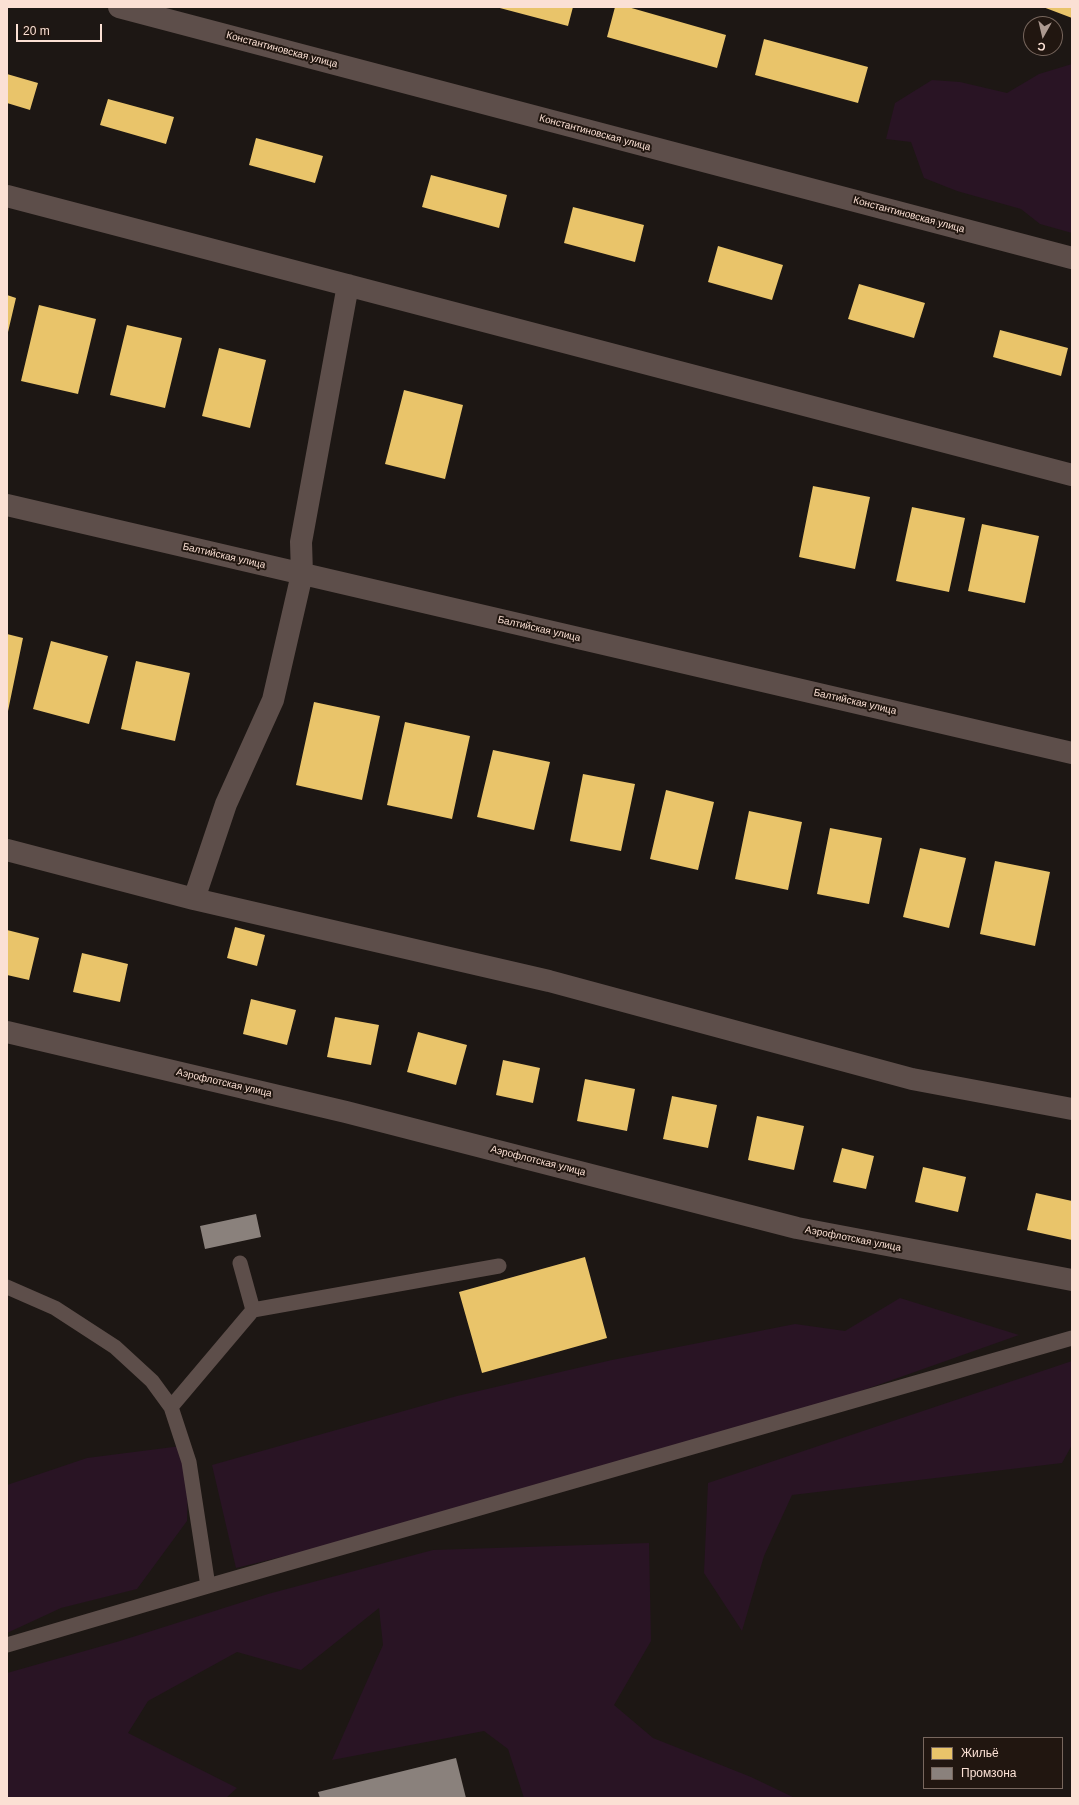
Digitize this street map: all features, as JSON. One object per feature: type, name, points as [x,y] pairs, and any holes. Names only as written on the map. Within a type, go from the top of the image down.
[{"type":"street","name":"Константиновская улица","points":[[119,7],[1072,258]]},
{"type":"street","points":[[7,196],[1072,475]]},
{"type":"street","points":[[194,899],[226,804],[273,700],[302,574],[301,542],[348,285]]},
{"type":"street","name":"Балтийская улица","points":[[7,505],[1072,753]]},
{"type":"street","points":[[7,850],[194,899],[549,981],[912,1079],[1072,1109]]},
{"type":"street","name":"Аэрофлотская улица","points":[[7,1032],[346,1112],[797,1228],[1072,1280]]},
{"type":"lane","points":[[240,1263],[253,1310]]},
{"type":"lane","points":[[171,1408],[253,1310],[498,1266]]},
{"type":"lane","points":[[7,1287],[55,1308],[115,1347],[152,1381],[171,1408],[189,1462],[208,1586]]},
{"type":"lane","points":[[7,1645],[1072,1338]]},
{"type":"shaded area","points":[[1072,64],[1072,233],[1040,224],[1021,209],[957,191],[924,178],[911,142],[886,139],[895,103],[932,80],[960,82],[1007,93],[1039,74]]},
{"type":"shaded area","points":[[900,1298],[1019,1335],[638,1470],[236,1568],[212,1465],[457,1396],[612,1360],[795,1324],[845,1331]]},
{"type":"shaded area","points":[[1072,1361],[1072,1445],[1062,1463],[792,1495],[764,1556],[742,1631],[704,1573],[708,1483]]},
{"type":"shaded area","points":[[189,1445],[187,1521],[137,1589],[61,1608],[7,1633],[7,1485],[87,1458]]},
{"type":"shaded area","points":[[649,1543],[651,1641],[614,1705],[653,1738],[751,1777],[795,1798],[524,1798],[508,1749],[484,1731],[332,1760],[383,1645],[379,1608],[301,1670],[237,1652],[148,1701],[128,1733],[237,1788],[226,1798],[7,1798],[7,1673],[120,1641],[268,1594],[433,1550]]},
{"type":"building: Жильё","points":[[496,7],[573,7],[568,26]]},
{"type":"building: Жильё","points":[[615,7],[628,7],[726,35],[717,68],[607,37]]},
{"type":"building: Жильё","points":[[1043,7],[1072,7],[1072,18]]},
{"type":"building: Жильё","points":[[764,39],[868,67],[858,103],[755,75]]},
{"type":"building: Жильё","points":[[7,74],[38,83],[30,110],[7,103]]},
{"type":"building: Жильё","points":[[108,99],[174,117],[166,144],[100,125]]},
{"type":"building: Жильё","points":[[256,138],[323,156],[315,183],[249,165]]},
{"type":"building: Жильё","points":[[431,175],[507,195],[499,228],[422,207]]},
{"type":"building: Жильё","points":[[573,207],[644,225],[635,262],[564,243]]},
{"type":"building: Жильё","points":[[718,246],[783,265],[772,300],[708,282]]},
{"type":"building: Жильё","points":[[859,284],[925,303],[914,338],[848,319]]},
{"type":"building: Жильё","points":[[7,295],[16,298],[8,332],[7,332]]},
{"type":"building: Жильё","points":[[39,305],[96,319],[78,394],[21,381]]},
{"type":"building: Жильё","points":[[127,325],[182,338],[165,408],[110,395]]},
{"type":"building: Жильё","points":[[1000,330],[1068,348],[1061,376],[993,357]]},
{"type":"building: Жильё","points":[[219,348],[266,360],[250,428],[202,416]]},
{"type":"building: Жильё","points":[[404,390],[463,405],[445,479],[385,464]]},
{"type":"building: Жильё","points":[[813,486],[870,497],[855,569],[799,557]]},
{"type":"building: Жильё","points":[[912,507],[965,518],[949,592],[896,581]]},
{"type":"building: Жильё","points":[[982,524],[1039,536],[1025,603],[968,591]]},
{"type":"building: Жильё","points":[[7,634],[23,638],[8,711],[7,711]]},
{"type":"building: Жильё","points":[[51,641],[108,656],[89,724],[33,709]]},
{"type":"building: Жильё","points":[[136,661],[190,673],[175,741],[121,729]]},
{"type":"building: Жильё","points":[[314,702],[380,716],[362,800],[296,785]]},
{"type":"building: Жильё","points":[[405,722],[470,736],[452,819],[387,805]]},
{"type":"building: Жильё","points":[[493,750],[550,762],[534,830],[477,817]]},
{"type":"building: Жильё","points":[[583,774],[635,784],[621,851],[570,841]]},
{"type":"building: Жильё","points":[[666,790],[714,802],[698,870],[650,859]]},
{"type":"building: Жильё","points":[[749,811],[802,822],[788,890],[735,879]]},
{"type":"building: Жильё","points":[[830,828],[882,838],[869,904],[817,894]]},
{"type":"building: Жильё","points":[[920,848],[966,858],[949,928],[903,917]]},
{"type":"building: Жильё","points":[[995,861],[1050,872],[1035,946],[980,934]]},
{"type":"building: Жильё","points":[[235,927],[265,935],[257,966],[227,958]]},
{"type":"building: Жильё","points":[[7,930],[39,938],[29,980],[7,975]]},
{"type":"building: Жильё","points":[[82,953],[128,964],[120,1002],[73,992]]},
{"type":"building: Жильё","points":[[251,999],[296,1010],[287,1045],[243,1034]]},
{"type":"building: Жильё","points":[[335,1017],[379,1025],[371,1065],[327,1057]]},
{"type":"building: Жильё","points":[[418,1032],[467,1045],[456,1085],[407,1072]]},
{"type":"building: Жильё","points":[[503,1060],[540,1068],[533,1103],[496,1095]]},
{"type":"building: Жильё","points":[[585,1079],[635,1089],[627,1131],[577,1121]]},
{"type":"building: Жильё","points":[[672,1096],[717,1105],[708,1148],[663,1139]]},
{"type":"building: Жильё","points":[[757,1116],[804,1126],[794,1170],[748,1160]]},
{"type":"building: Жильё","points":[[842,1148],[874,1156],[866,1189],[833,1182]]},
{"type":"building: Жильё","points":[[923,1167],[966,1177],[958,1212],[915,1202]]},
{"type":"building: Жильё","points":[[1036,1193],[1072,1201],[1072,1240],[1027,1230]]},
{"type":"building: Жильё","points":[[585,1257],[607,1338],[482,1373],[459,1292]]},
{"type":"building: Промзона","points":[[256,1214],[261,1237],[205,1249],[200,1226]]},
{"type":"building: Промзона","points":[[456,1758],[466,1798],[320,1798],[318,1792]]}]
